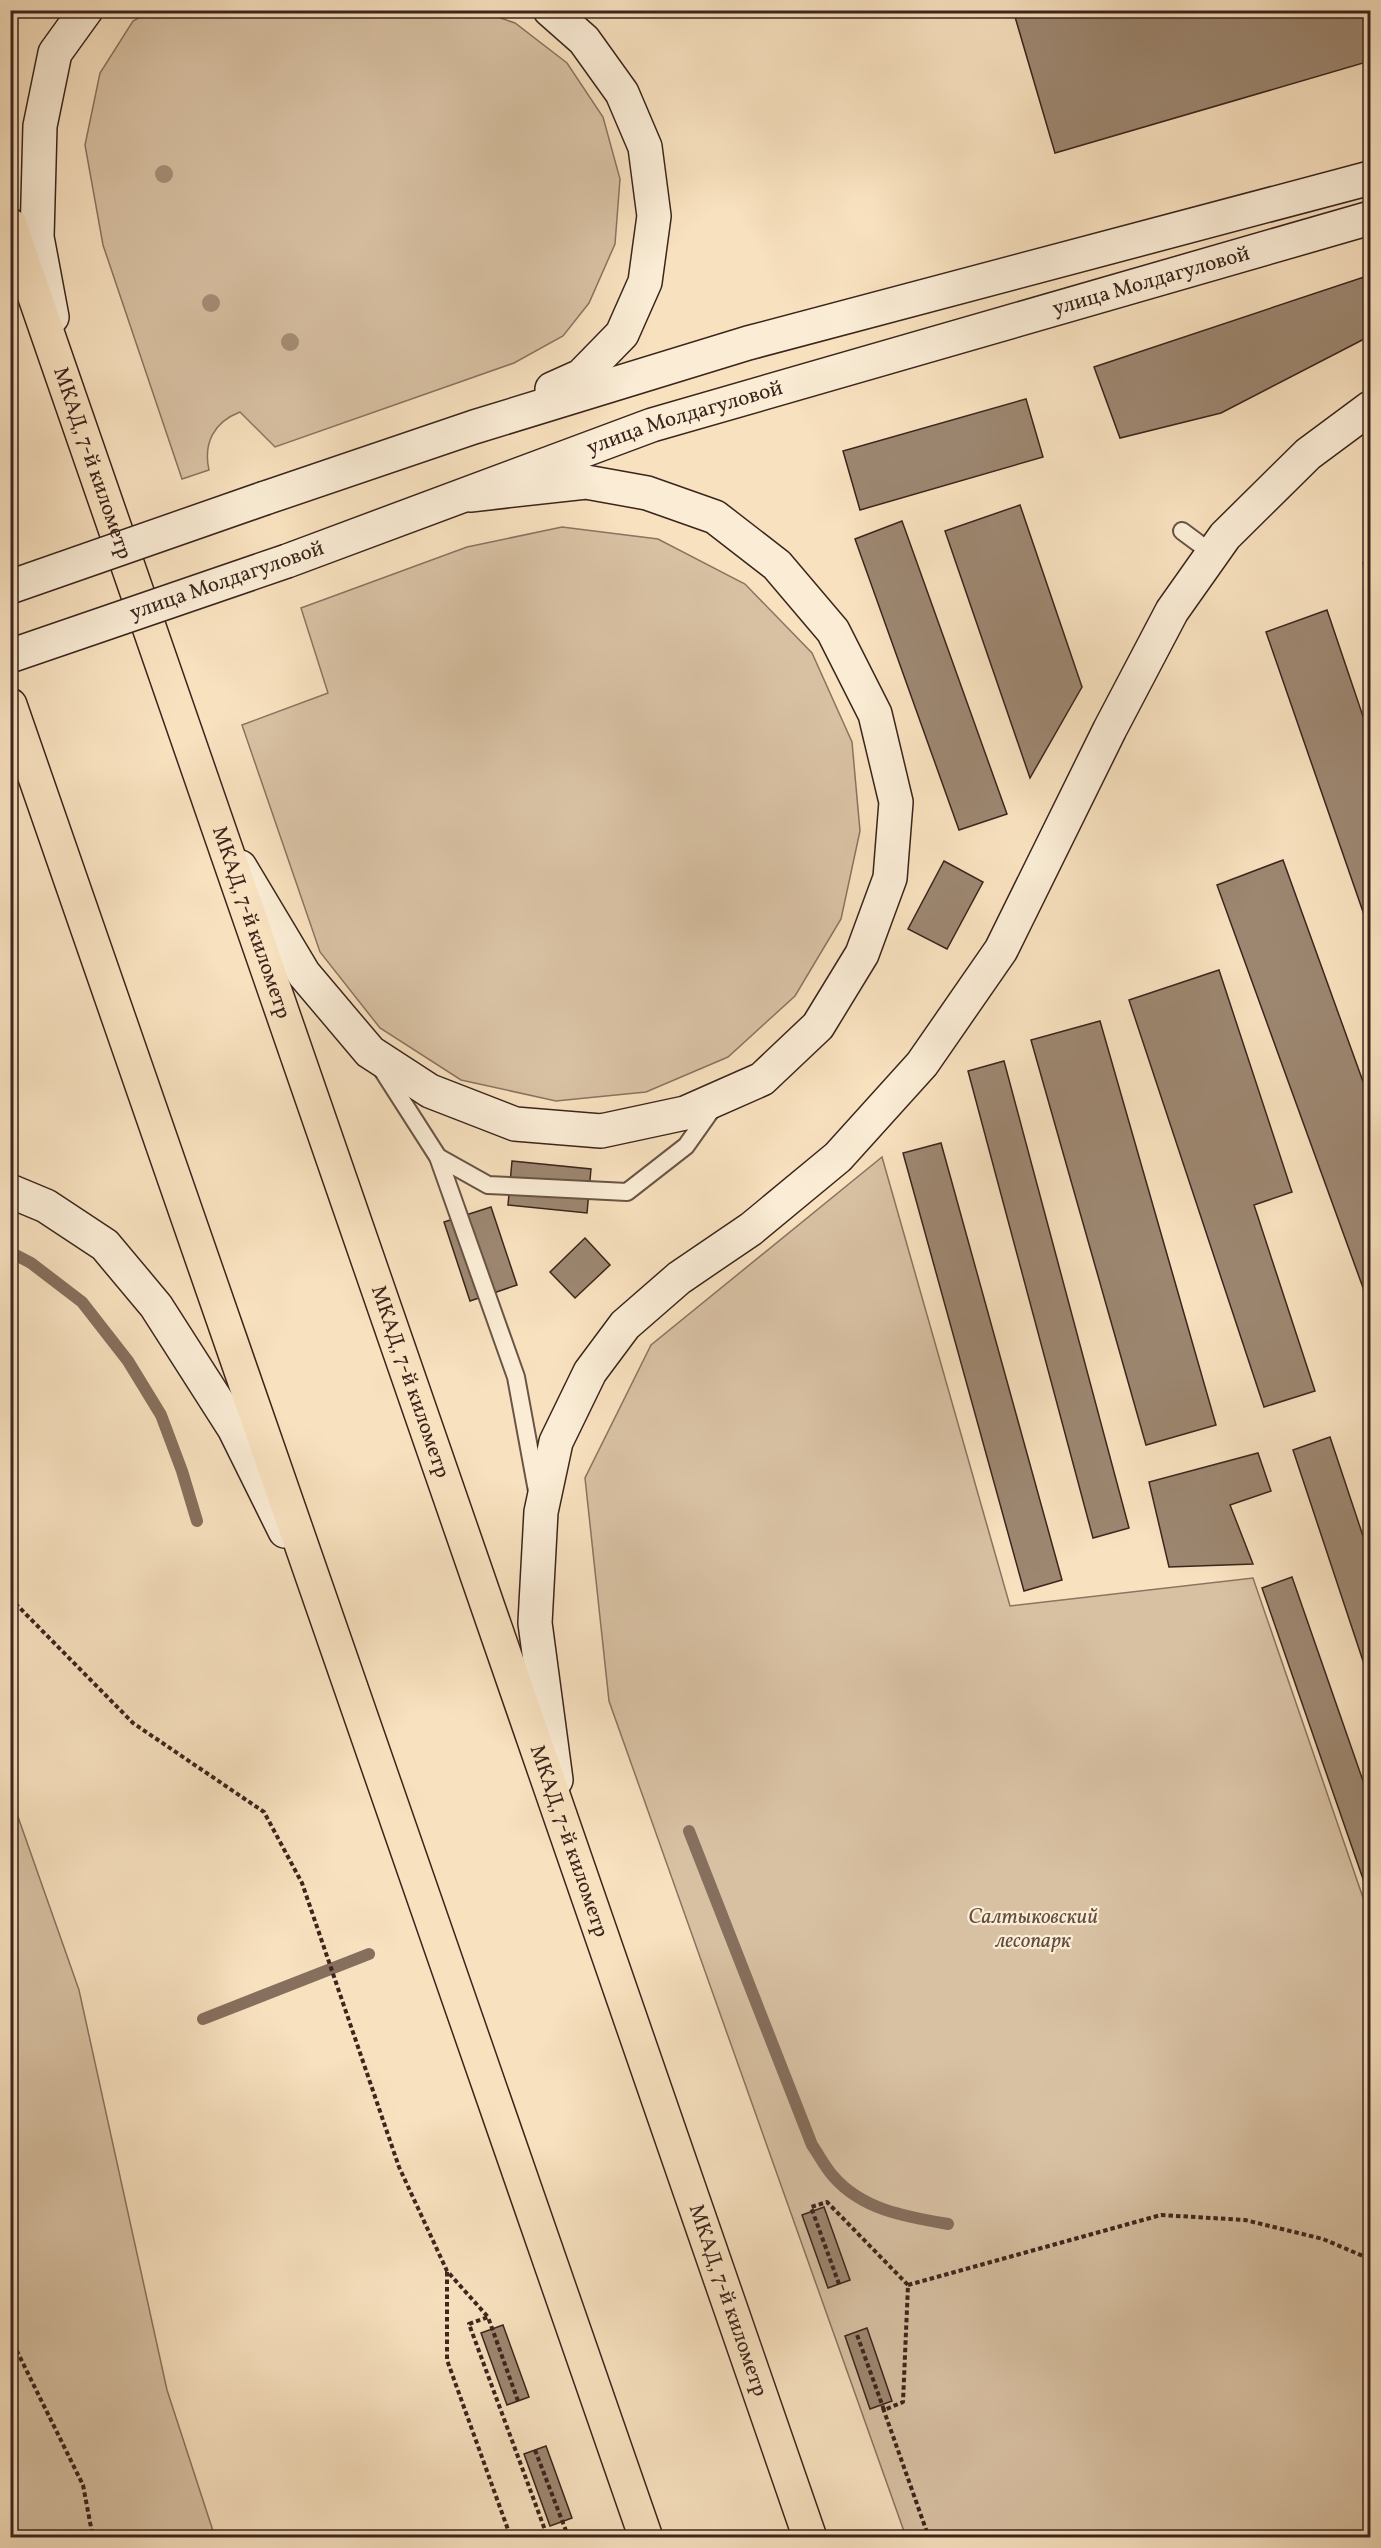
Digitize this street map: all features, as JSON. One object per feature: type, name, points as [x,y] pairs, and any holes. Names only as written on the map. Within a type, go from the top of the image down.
[{"type":"highway","name":"МКАД, 7-й километр","points":[[10,225],[810,2538]]},
{"type":"highway","points":[[10,705],[646,2538]]},
{"type":"main road","points":[[65,383],[37,237],[40,126],[55,53],[86,10]]},
{"type":"main road","points":[[474,426],[581,376],[622,334],[645,282],[654,216],[645,147],[622,93],[584,40],[550,10]]},
{"type":"main road","name":"улица Молдагуловой","points":[[10,587],[474,426],[748,343],[1371,178]]},
{"type":"main road","name":"улица Молдагуловой","points":[[10,656],[470,495],[652,425],[1371,218]]},
{"type":"main road","points":[[562,1820],[535,1623],[541,1512],[556,1442],[590,1372],[625,1325],[679,1278],[751,1228],[838,1157],[922,1064],[1001,950],[1110,729],[1172,611],[1225,536],[1308,454],[1371,408]]},
{"type":"main road","points":[[221,834],[304,974],[370,1052],[430,1091],[515,1124],[601,1131],[685,1113],[762,1079],[818,1026],[862,954],[890,878],[896,802],[875,714],[833,631],[777,565],[715,517],[647,494],[586,482],[470,495]]},
{"type":"main road","points":[[10,1191],[46,1206],[105,1245],[156,1306],[234,1428],[323,1608]]},
{"type":"lane","points":[[1182,531],[1213,554]]},
{"type":"lane","points":[[370,1052],[438,1157],[516,1377],[541,1512]]},
{"type":"lane","points":[[438,1157],[488,1185],[627,1192],[686,1146],[720,1097]]},
{"type":"path","points":[[10,1598],[133,1723],[264,1812],[302,1883],[399,2167],[447,2271],[488,2317],[519,2401]]},
{"type":"path","points":[[839,2284],[811,2207],[827,2202],[908,2285],[903,2402],[884,2410],[882,2405]]},
{"type":"path","points":[[908,2285],[1161,2214],[1245,2220],[1323,2239],[1371,2259]]},
{"type":"path","points":[[447,2271],[447,2360],[511,2538]]},
{"type":"path","points":[[488,2317],[469,2324],[545,2538]]},
{"type":"path","points":[[856,2332],[929,2538]]},
{"type":"path","points":[[10,2337],[83,2485],[93,2538]]},
{"type":"path","points":[[536,2450],[568,2536],[563,2538]]},
{"type":"green space","points":[[477,10],[515,23],[567,63],[603,117],[620,179],[615,244],[589,303],[563,336],[514,363],[275,447],[240,412],[223,421],[212,435],[208,451],[209,470],[182,479],[103,245],[85,145],[100,73],[133,21],[151,11]]},
{"type":"green space","points":[[562,527],[658,539],[745,584],[812,653],[852,742],[860,831],[841,919],[795,996],[728,1057],[646,1092],[556,1101],[461,1080],[380,1028],[320,952],[242,725],[328,693],[301,608],[467,547]]},
{"type":"green space","name":"Салтыковский лесопарк","points":[[882,1157],[1010,1606],[1253,1578],[1370,1918],[1370,2537],[906,2537],[609,1701],[585,1478],[651,1345]]},
{"type":"green space","points":[[11,1797],[79,1990],[167,2390],[215,2537],[11,2537]]},
{"type":"building","points":[[1013,10],[1363,10],[1370,35],[1370,61],[1055,153]]},
{"type":"building","points":[[1370,275],[1370,336],[1221,413],[1120,438],[1094,367]]},
{"type":"building","points":[[1026,399],[1043,457],[860,510],[843,451]]},
{"type":"building","points":[[1020,505],[1082,687],[1030,778],[945,531]]},
{"type":"building","points":[[902,521],[1007,814],[959,830],[855,539]]},
{"type":"building","points":[[1370,561],[1370,586],[1363,563]]},
{"type":"building","points":[[1327,610],[1370,737],[1370,932],[1266,632]]},
{"type":"building","points":[[1283,860],[1370,1101],[1370,1307],[1217,885]]},
{"type":"building","points":[[944,861],[983,882],[947,949],[908,929]]},
{"type":"building","points":[[1219,970],[1292,1192],[1254,1205],[1315,1391],[1264,1407],[1129,1000]]},
{"type":"building","points":[[1100,1021],[1216,1425],[1146,1445],[1031,1040]]},
{"type":"building","points":[[1004,1061],[1129,1528],[1093,1538],[968,1071]]},
{"type":"building","points":[[941,1143],[1062,1580],[1024,1591],[903,1153]]},
{"type":"building","points":[[512,1161],[591,1169],[587,1213],[508,1205]]},
{"type":"building","points":[[491,1207],[517,1285],[470,1301],[444,1222]]},
{"type":"building","points":[[585,1238],[610,1265],[575,1298],[550,1272]]},
{"type":"building","points":[[1330,1437],[1370,1557],[1370,1682],[1293,1450]]},
{"type":"building","points":[[1258,1453],[1271,1491],[1230,1505],[1253,1564],[1169,1567],[1149,1482]]},
{"type":"building","points":[[1292,1577],[1370,1801],[1370,1899],[1262,1588]]},
{"type":"building","points":[[824,2207],[850,2280],[828,2288],[802,2215]]},
{"type":"building","points":[[503,2325],[529,2397],[507,2405],[481,2333]]},
{"type":"building","points":[[867,2328],[892,2401],[870,2409],[845,2336]]},
{"type":"building","points":[[546,2446],[572,2518],[550,2526],[524,2454]]},
{"type":"waterway","points":[[10,1252],[31,1263],[82,1302],[128,1361],[161,1415],[182,1471],[197,1521]]},
{"type":"waterway","points":[[689,1831],[812,2145],[825,2165],[845,2188],[871,2204],[901,2215],[948,2224]]},
{"type":"waterway","points":[[203,2019],[369,1954]]}]
